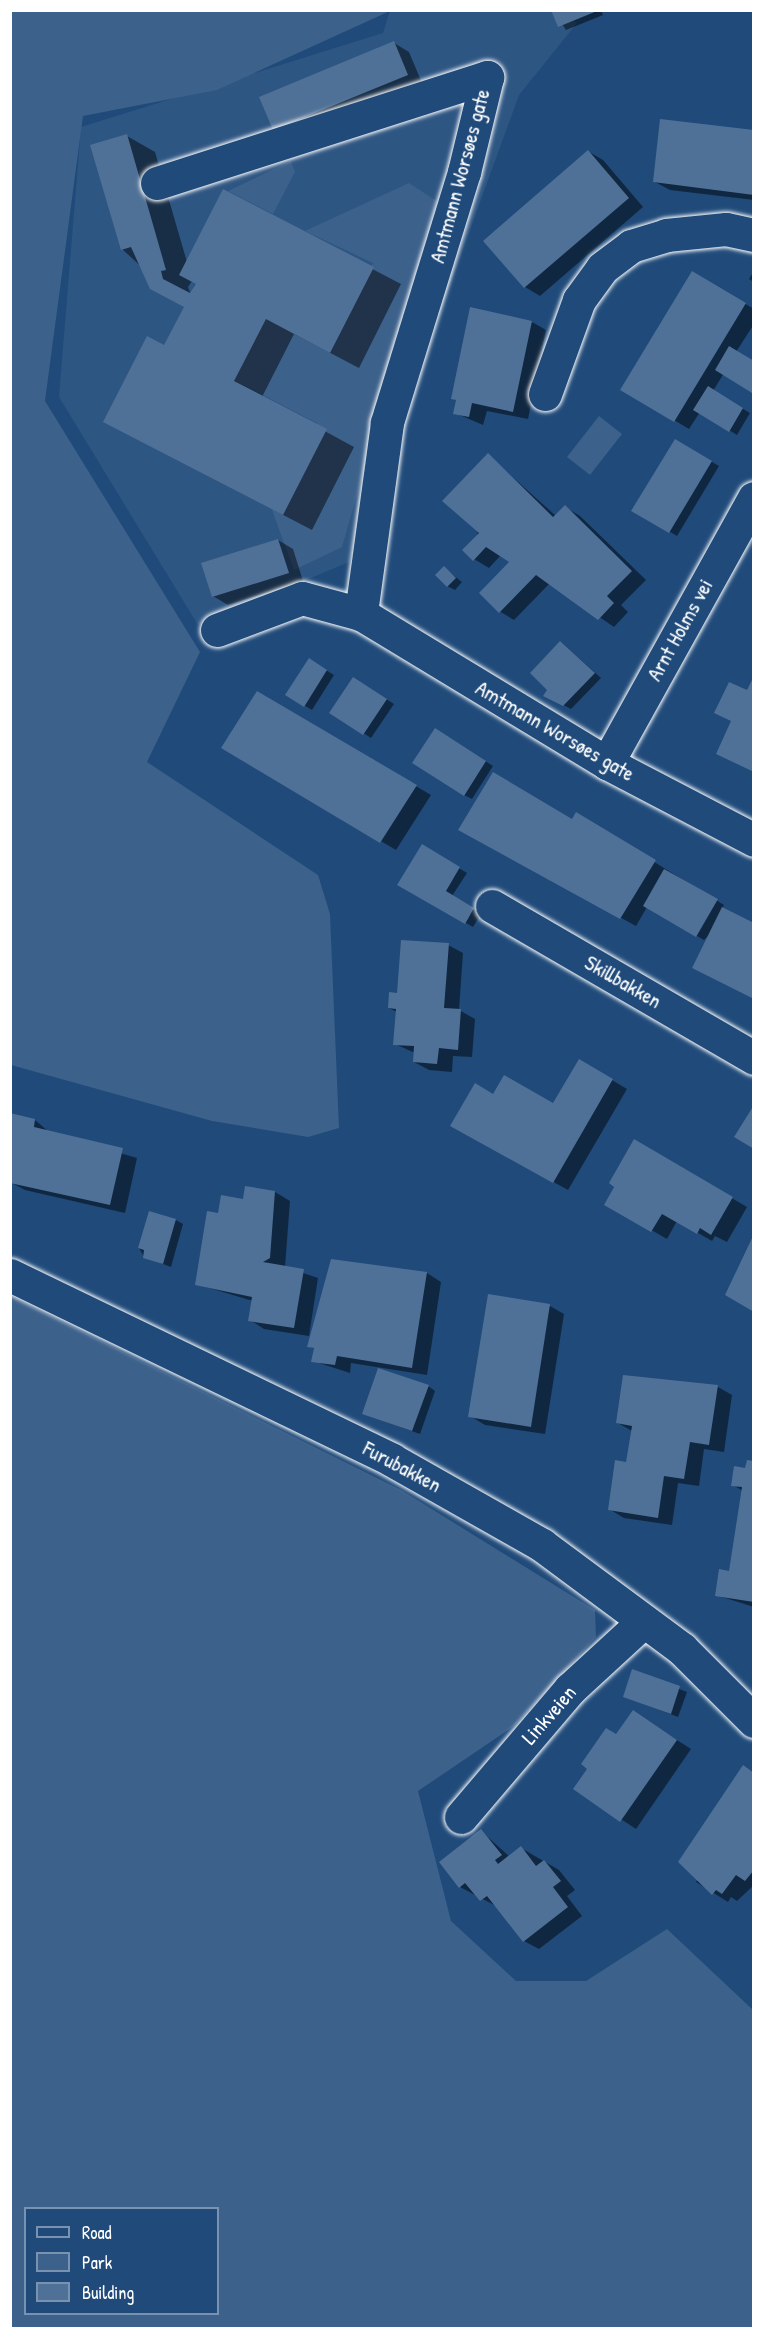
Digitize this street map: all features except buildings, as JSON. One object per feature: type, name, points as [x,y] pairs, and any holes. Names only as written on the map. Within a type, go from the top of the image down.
[{"type":"street","name":"Amtmann Worsøes gate","points":[[157,183],[487,77],[464,172],[387,423],[361,614]]},
{"type":"street","points":[[545,394],[579,300],[602,268],[631,246],[666,235],[726,230],[753,236]]},
{"type":"street","name":"Arnt Holms vei","points":[[607,763],[753,498]]},
{"type":"street","name":"Amtmann Worsøes gate","points":[[217,630],[302,597],[361,614],[607,763],[753,840]]},
{"type":"street","name":"Skillbakken","points":[[492,906],[753,1058]]},
{"type":"street","name":"Furubakken","points":[[10,1275],[392,1460],[542,1545],[682,1649],[753,1721]]},
{"type":"street","name":"Linkveien","points":[[461,1817],[570,1689],[644,1621]]},
{"type":"shaded area","points":[[390,11],[560,11],[577,23],[519,95],[349,562],[198,625],[59,397],[81,127],[383,33]]},
{"type":"green space","points":[[10,11],[390,11],[217,90],[83,116],[45,401],[200,652],[147,762],[318,875],[330,914],[339,1128],[308,1137],[212,1121],[11,1065]]},
{"type":"green space","points":[[291,161],[295,172],[273,214],[228,191]]},
{"type":"green space","points":[[409,183],[441,204],[342,547],[294,570],[272,510],[317,423],[220,373],[254,309],[327,347],[373,263],[305,231]]},
{"type":"green space","points":[[599,416],[622,434],[590,475],[567,457]]},
{"type":"green space","points":[[10,1296],[401,1490],[595,1610],[596,1637],[514,1726],[418,1791],[451,1921],[516,1981],[586,1981],[667,1929],[753,2010],[753,2328],[11,2328]]}]
